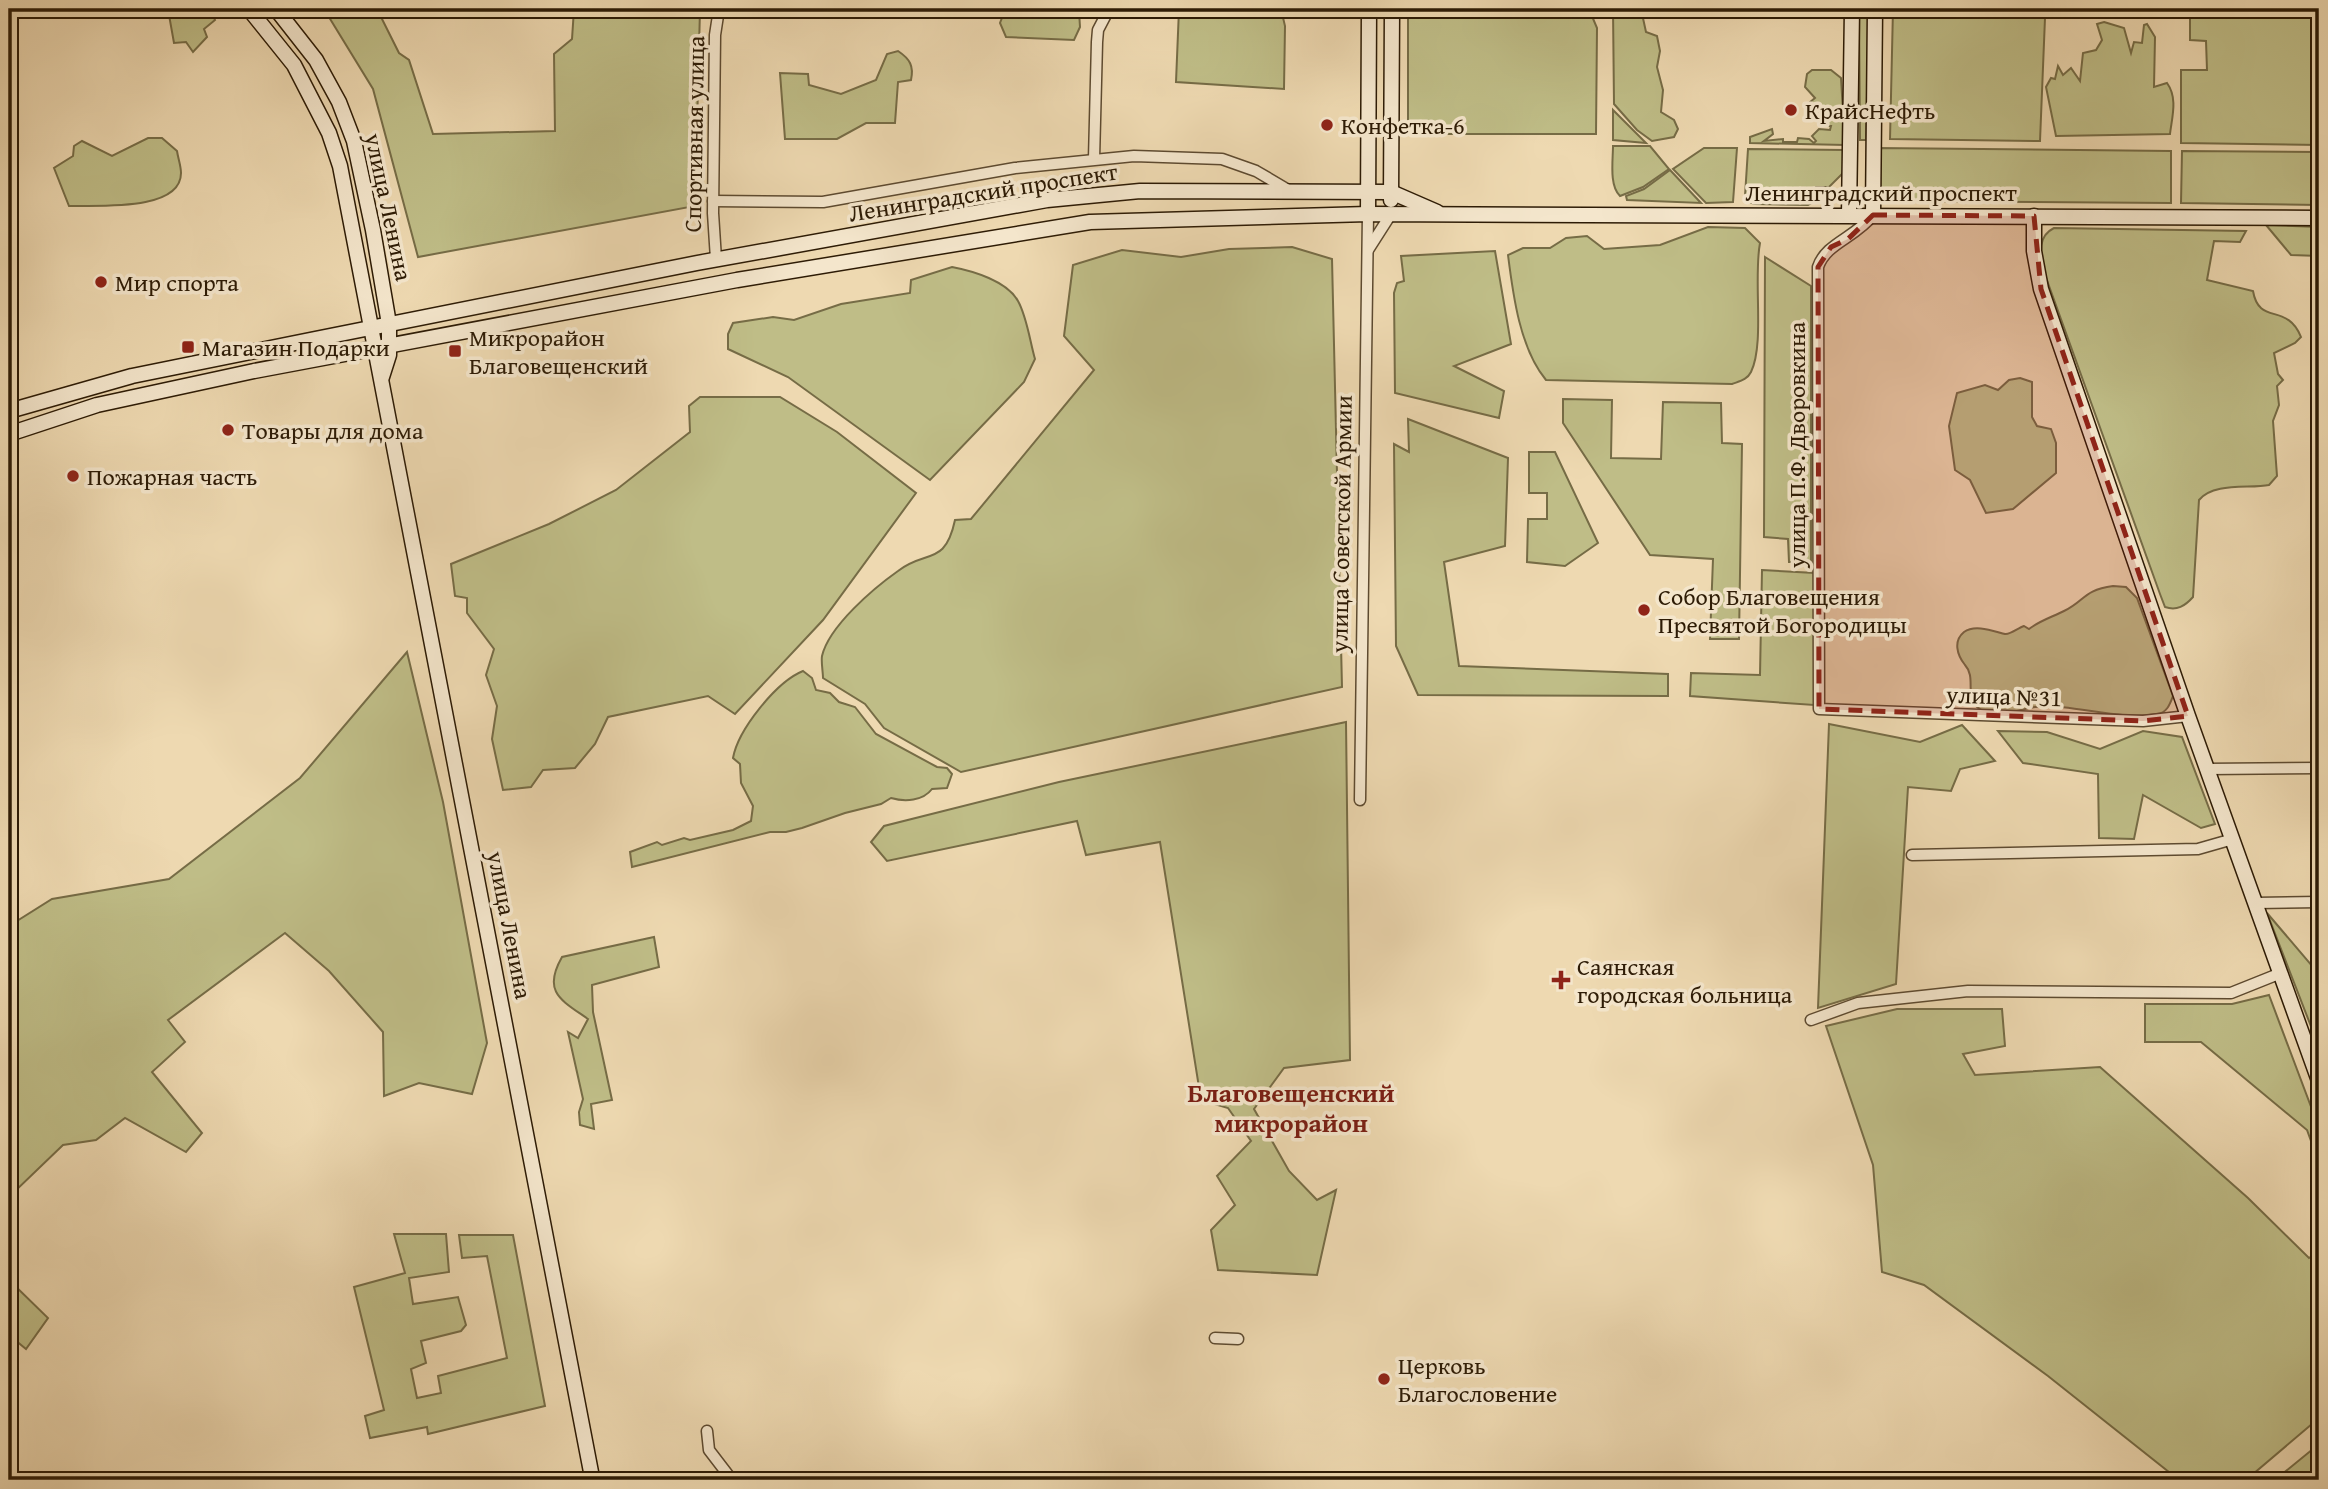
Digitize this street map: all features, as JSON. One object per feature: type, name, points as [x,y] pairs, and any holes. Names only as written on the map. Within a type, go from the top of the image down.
[{"type":"main road","name":"улица Ленина","points":[[249,9],[294,65],[330,133],[340,166],[372,328],[383,346]]},
{"type":"main road","name":"улица Ленина","points":[[276,9],[310,53],[339,102],[354,141],[389,324],[383,346],[381,378],[590,1478]]},
{"type":"main road","name":"улица Советской Армии","points":[[1368,9],[1368,214]]},
{"type":"main road","points":[[1391,214],[1392,9]]},
{"type":"main road","points":[[1849,215],[1852,9]]},
{"type":"main road","points":[[1873,215],[1875,9]]},
{"type":"main road","points":[[294,65],[310,53]]},
{"type":"main road","name":"Ленинградский проспект","points":[[9,411],[132,376],[697,262],[1047,200],[1140,191],[1368,191],[1391,192],[1442,215]]},
{"type":"main road","name":"Ленинградский проспект","points":[[9,434],[59,416],[136,395],[383,346],[702,287],[1090,222],[1368,214],[2319,218]]},
{"type":"main road","points":[[2034,216],[2034,251],[2041,289],[2188,716],[2319,1081]]},
{"type":"main road","points":[[697,262],[702,287]]},
{"type":"main road","points":[[132,376],[136,395]]},
{"type":"street","name":"Спортивная улица","points":[[716,259],[713,201],[715,35],[719,9]]},
{"type":"street","points":[[1094,159],[1098,30],[1109,9]]},
{"type":"street","points":[[713,201],[823,202],[1015,168],[1094,159],[1183,156],[1222,159],[1256,172],[1290,191]]},
{"type":"street","name":"улица Советской Армии","points":[[1360,800],[1368,214]]},
{"type":"street","points":[[1368,250],[1391,214]]},
{"type":"street","points":[[1848,239],[1849,215]]},
{"type":"street","name":"улица П.Ф. Дворовкина","points":[[1819,709],[1818,267],[1822,255],[1830,247],[1848,239],[1873,215]]},
{"type":"street","name":"улица №31","points":[[1819,709],[2143,721],[2188,716]]},
{"type":"street","points":[[2207,769],[2319,768]]},
{"type":"street","points":[[1912,855],[2198,849],[2233,839]]},
{"type":"street","points":[[2256,903],[2319,902]]},
{"type":"street","points":[[1811,1020],[1858,1003],[1968,990],[2231,993],[2281,973]]},
{"type":"street","points":[[1215,1338],[1238,1339]]},
{"type":"street","points":[[707,1431],[709,1450],[732,1480]]},
{"type":"highlighted area","points":[[1873,215],[2034,216],[2041,289],[2188,716],[2143,721],[1819,709],[1818,267],[1831,247],[1848,239]]},
{"type":"shaded area","points":[[173,9],[210,9],[215,20],[204,29],[207,37],[193,52],[186,42],[174,43],[169,15]]},
{"type":"shaded area","points":[[324,9],[377,9],[399,53],[409,60],[433,134],[555,131],[554,54],[572,39],[574,9],[700,9],[695,206],[418,257],[373,89]]},
{"type":"shaded area","points":[[1179,9],[1281,9],[1285,26],[1284,89],[1176,82]]},
{"type":"shaded area","points":[[1408,9],[1589,9],[1597,28],[1596,134],[1408,134]]},
{"type":"shaded area","points":[[1613,9],[1641,9],[1646,32],[1657,36],[1660,51],[1657,67],[1663,90],[1661,112],[1674,120],[1678,129],[1674,137],[1652,141],[1637,130],[1614,104]]},
{"type":"shaded area","points":[[1859,9],[1869,9],[1866,140],[1860,140]]},
{"type":"shaded area","points":[[1893,9],[2055,9],[2045,18],[2040,141],[1890,139]]},
{"type":"shaded area","points":[[2190,9],[2319,9],[2319,145],[2181,143],[2181,70],[2207,70],[2206,41],[2190,40]]},
{"type":"shaded area","points":[[1005,10],[1079,11],[1080,27],[1074,40],[1006,37],[1000,23]]},
{"type":"shaded area","points":[[2104,22],[2124,28],[2131,53],[2134,42],[2142,43],[2144,25],[2147,24],[2155,37],[2154,87],[2167,83],[2170,89],[2173,108],[2170,134],[2056,136],[2046,87],[2051,78],[2055,79],[2058,66],[2063,75],[2071,68],[2080,81],[2083,53],[2096,50],[2102,40],[2097,24]]},
{"type":"shaded area","points":[[898,51],[910,63],[912,75],[911,80],[898,82],[895,123],[866,123],[837,139],[785,139],[780,73],[808,74],[809,85],[841,94],[876,80],[887,54]]},
{"type":"shaded area","points":[[1812,70],[1831,70],[1841,78],[1845,145],[1750,143],[1750,137],[1772,129],[1773,134],[1764,141],[1783,139],[1783,142],[1797,142],[1798,138],[1809,139],[1814,143],[1816,141],[1812,136],[1819,129],[1830,130],[1831,126],[1820,126],[1817,109],[1809,103],[1815,98],[1805,87],[1807,74]]},
{"type":"shaded area","points":[[1613,110],[1646,143],[1613,140]]},
{"type":"shaded area","points":[[148,138],[162,138],[177,151],[181,173],[177,186],[153,200],[135,204],[69,206],[54,168],[73,156],[74,146],[82,141],[112,156]]},
{"type":"shaded area","points":[[1613,146],[1650,146],[1669,169],[1643,187],[1620,196],[1613,179]]},
{"type":"shaded area","points":[[1704,148],[1737,148],[1733,202],[1706,203],[1673,169]]},
{"type":"shaded area","points":[[1877,148],[2171,151],[2171,203],[1890,201],[1878,195]]},
{"type":"shaded area","points":[[1748,149],[1845,150],[1844,172],[1829,187],[1816,187],[1813,202],[1808,205],[1755,204],[1748,202],[1745,196]]},
{"type":"shaded area","points":[[2182,151],[2319,152],[2319,205],[2181,203]]},
{"type":"shaded area","points":[[1670,170],[1701,203],[1627,200],[1626,196],[1644,189]]},
{"type":"shaded area","points":[[2266,225],[2319,227],[2319,256],[2291,255]]},
{"type":"shaded area","points":[[1708,227],[1745,228],[1760,243],[1757,345],[1755,360],[1747,377],[1732,384],[1546,380],[1530,353],[1519,321],[1508,255],[1523,248],[1550,248],[1566,238],[1587,236],[1604,249],[1660,245]]},
{"type":"shaded area","points":[[2054,228],[2246,231],[2240,242],[2214,241],[2207,280],[2253,291],[2261,308],[2288,320],[2301,337],[2295,343],[2274,353],[2278,374],[2283,380],[2277,386],[2279,405],[2273,421],[2277,476],[2269,485],[2222,488],[2205,494],[2199,500],[2193,597],[2180,607],[2165,607],[2044,272],[2042,241]]},
{"type":"shaded area","points":[[1292,247],[1332,259],[1342,687],[961,772],[884,728],[865,704],[823,678],[822,656],[826,644],[843,620],[865,597],[898,571],[940,551],[951,535],[955,520],[971,519],[1094,370],[1064,336],[1073,265],[1122,250],[1181,257],[1229,249]]},
{"type":"shaded area","points":[[1495,251],[1511,344],[1454,366],[1504,391],[1499,418],[1395,393],[1394,293],[1397,283],[1404,281],[1401,256]]},
{"type":"shaded area","points":[[1765,257],[1811,286],[1811,562],[1789,562],[1788,539],[1764,537]]},
{"type":"shaded area","points":[[952,267],[989,278],[1013,294],[1024,314],[1035,359],[1024,382],[930,480],[788,377],[728,349],[728,334],[733,323],[773,317],[794,320],[841,304],[910,293],[911,280]]},
{"type":"shaded area","points":[[2020,378],[2032,382],[2032,417],[2037,426],[2051,429],[2056,443],[2056,473],[2013,509],[1986,513],[1970,480],[1955,470],[1949,426],[1957,393],[1985,385],[1998,390],[2009,380]]},
{"type":"shaded area","points":[[700,397],[780,397],[837,432],[916,493],[823,620],[735,714],[708,696],[608,717],[595,744],[575,768],[543,770],[531,787],[503,790],[492,739],[497,706],[486,675],[494,649],[467,613],[467,598],[455,596],[451,564],[549,524],[616,490],[690,432],[689,406]]},
{"type":"shaded area","points":[[1563,399],[1612,400],[1611,458],[1661,459],[1663,402],[1721,403],[1722,443],[1742,444],[1739,639],[1710,639],[1713,559],[1650,555],[1563,423]]},
{"type":"shaded area","points":[[1408,419],[1508,458],[1505,546],[1444,562],[1459,666],[1668,674],[1668,696],[1418,695],[1396,646],[1394,444],[1409,452]]},
{"type":"shaded area","points":[[1529,452],[1555,452],[1598,543],[1565,566],[1527,562],[1528,519],[1547,519],[1547,493],[1529,493]]},
{"type":"shaded area","points":[[1762,570],[1815,573],[1814,705],[1690,696],[1691,673],[1760,675]]},
{"type":"shaded area","points":[[2113,586],[2126,587],[2137,598],[2173,696],[2166,710],[2142,716],[2050,706],[1995,714],[1976,706],[1971,695],[1969,671],[1957,648],[1958,640],[1964,632],[1979,628],[2007,634],[2024,626],[2029,629],[2071,607],[2090,593]]},
{"type":"shaded area","points":[[407,652],[443,802],[487,1043],[472,1094],[419,1083],[384,1096],[383,1032],[329,971],[285,933],[168,1020],[185,1042],[152,1072],[202,1133],[186,1152],[125,1118],[96,1140],[63,1145],[9,1197],[9,926],[52,899],[169,879],[300,778]]},
{"type":"shaded area","points":[[803,671],[812,678],[816,690],[830,693],[839,702],[855,707],[876,734],[937,767],[947,768],[952,774],[947,788],[932,789],[913,800],[891,798],[881,804],[802,828],[770,832],[632,867],[630,852],[657,842],[662,845],[684,838],[690,840],[733,830],[751,821],[753,806],[741,783],[740,764],[733,758],[736,747],[750,721],[770,696],[781,685]]},
{"type":"shaded area","points":[[1346,722],[1350,1060],[1284,1068],[1254,1109],[1289,1171],[1317,1200],[1336,1190],[1317,1275],[1218,1270],[1211,1230],[1235,1205],[1217,1176],[1251,1141],[1228,1108],[1201,1100],[1160,842],[1086,855],[1077,821],[887,861],[871,842],[884,826],[1059,782]]},
{"type":"shaded area","points":[[1829,724],[1920,742],[1962,725],[1995,761],[1960,769],[1951,791],[1908,787],[1896,984],[1818,1008]]},
{"type":"shaded area","points":[[1998,731],[2047,732],[2100,749],[2143,731],[2182,737],[2215,824],[2201,828],[2143,795],[2134,839],[2099,838],[2098,774],[2023,763]]},
{"type":"shaded area","points":[[2267,913],[2319,974],[2319,1047]]},
{"type":"shaded area","points":[[654,937],[659,967],[592,985],[593,1012],[612,1100],[591,1104],[594,1129],[580,1125],[579,1112],[583,1099],[568,1032],[578,1038],[588,1019],[557,994],[554,987],[556,969],[562,957]]},
{"type":"shaded area","points":[[2269,995],[2319,1128],[2319,1163],[2307,1130],[2201,1042],[2145,1042],[2145,1004],[2232,1004]]},
{"type":"shaded area","points":[[1897,1009],[2002,1009],[2005,1046],[1963,1054],[1975,1075],[2100,1067],[2248,1198],[2309,1258],[2319,1251],[2319,1418],[2246,1480],[2179,1480],[2048,1376],[1924,1285],[1882,1272],[1873,1165],[1826,1026]]},
{"type":"shaded area","points":[[394,1234],[446,1234],[449,1272],[409,1278],[413,1304],[458,1297],[466,1325],[461,1331],[421,1341],[426,1363],[411,1369],[417,1398],[441,1393],[438,1376],[507,1358],[487,1256],[462,1258],[459,1235],[513,1235],[545,1406],[428,1434],[427,1427],[370,1438],[365,1416],[384,1410],[354,1287],[405,1273]]},
{"type":"shaded area","points":[[9,1280],[48,1318],[26,1349],[9,1335]]},
{"type":"shaded area","points":[[2319,1444],[2319,1480],[2275,1480]]},
{"type":"place","name":"КрайсНефть","points":[[1791,110]]},
{"type":"place","name":"Конфетка-6","points":[[1327,125]]},
{"type":"place","name":"Мир спорта","points":[[101,282]]},
{"type":"place","name":"Магазин Подарки","points":[[188,347]]},
{"type":"place","name":"Микрорайон Благовещенский","points":[[455,351]]},
{"type":"place","name":"Товары для дома","points":[[228,430]]},
{"type":"place","name":"Пожарная часть","points":[[73,476]]},
{"type":"place","name":"Собор Благовещения Пресвятой Богородицы","points":[[1644,610]]},
{"type":"place","name":"Саянская городская больница","points":[[1561,980]]},
{"type":"place","name":"Церковь Благословение","points":[[1384,1379]]},
{"type":"district","name":"Благовещенский микрорайон","points":[[1291,1107]]}]
